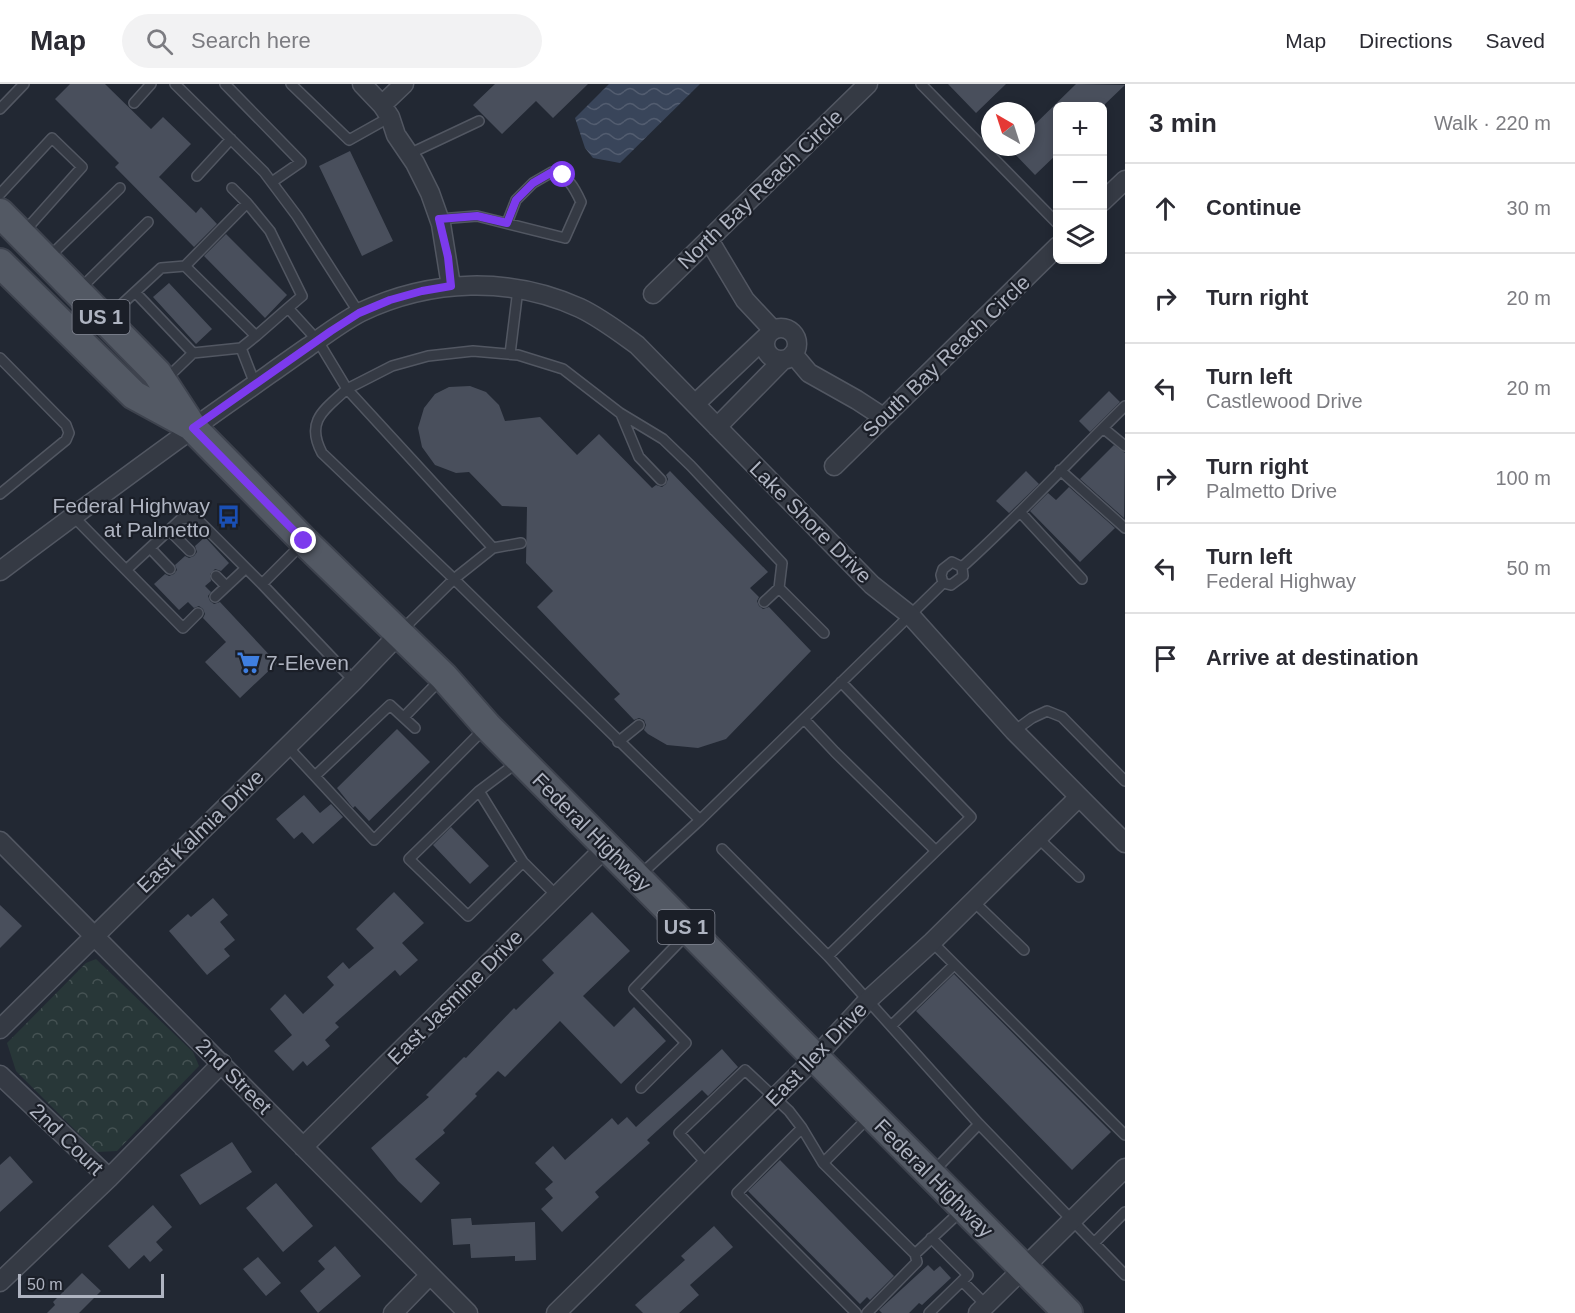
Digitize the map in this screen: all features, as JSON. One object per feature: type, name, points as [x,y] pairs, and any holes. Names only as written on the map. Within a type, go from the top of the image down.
[{"type":"main road","name":"Federal Highway","points":[[0,213],[157,373],[193,428],[304,541],[444,677],[520,760],[1068,1313]]},
{"type":"main road","name":"Federal Highway","points":[[3,273],[134,395],[193,428]]},
{"type":"street","points":[[362,84],[386,111],[396,135],[430,193],[448,257],[451,286]]},
{"type":"street","points":[[386,111],[404,84]]},
{"type":"street","name":"North Bay Reach Circle","points":[[652,294],[868,84]]},
{"type":"street","points":[[1107,197],[1125,180]]},
{"type":"street","points":[[709,240],[769,334]]},
{"type":"street","name":"South Bay Reach Circle","points":[[834,466],[1053,251]]},
{"type":"street","name":"Lake Shore Drive","points":[[0,571],[193,428],[359,313],[390,300],[451,286],[485,285],[518,289],[550,297],[581,309],[611,325],[637,345],[873,585],[910,615],[1014,731],[1125,843]]},
{"type":"street","points":[[695,404],[769,334],[786,328],[793,333],[797,346],[717,427]]},
{"type":"street","points":[[769,334],[765,347],[769,356],[788,357],[809,373],[857,399],[883,417]]},
{"type":"street","name":"East Kalmia Drive","points":[[0,1029],[400,633]]},
{"type":"street","name":"East Ilex Drive","points":[[556,1313],[815,1058],[868,1000],[932,942],[1079,797]]},
{"type":"street","name":"2nd Street","points":[[0,840],[468,1313]]},
{"type":"street","name":"East Jasmine Drive","points":[[303,1147],[606,847]]},
{"type":"street","points":[[0,1282],[109,1178],[222,1063]]},
{"type":"street","name":"2nd Court","points":[[0,1075],[109,1178]]},
{"type":"street","points":[[982,1310],[1125,1168]]},
{"type":"street","points":[[393,1313],[430,1275]]},
{"type":"lane","points":[[0,109],[24,84]]},
{"type":"lane","points":[[134,103],[151,84]]},
{"type":"lane","points":[[175,84],[272,182],[297,216],[359,313]]},
{"type":"lane","points":[[225,84],[301,162],[272,182]]},
{"type":"lane","points":[[291,84],[349,140],[386,111]]},
{"type":"lane","points":[[921,84],[1053,220]]},
{"type":"lane","points":[[409,154],[480,121]]},
{"type":"lane","points":[[0,194],[52,138],[82,167],[21,234]]},
{"type":"lane","points":[[197,176],[231,139]]},
{"type":"lane","points":[[439,219],[477,216],[565,238],[581,202],[573,185],[563,175],[552,172],[533,183],[516,200],[507,223]]},
{"type":"lane","points":[[46,260],[120,188]]},
{"type":"lane","points":[[163,383],[193,353],[241,348],[302,296],[270,231],[248,203],[232,188]]},
{"type":"lane","points":[[105,321],[161,268],[185,266],[248,203]]},
{"type":"lane","points":[[77,291],[148,222]]},
{"type":"lane","points":[[185,266],[256,336]]},
{"type":"lane","points":[[510,354],[518,289]]},
{"type":"lane","points":[[135,292],[193,353]]},
{"type":"lane","points":[[288,308],[318,340],[347,389],[493,548]]},
{"type":"lane","points":[[241,348],[255,384]]},
{"type":"lane","points":[[699,820],[322,453],[315,441],[315,428],[320,414],[347,389],[392,366],[428,356],[473,351],[510,354],[563,369],[620,413],[663,439],[782,563],[779,588],[764,602]]},
{"type":"lane","points":[[0,358],[66,425],[69,433],[66,440],[0,494]]},
{"type":"lane","points":[[962,567],[1021,513],[1060,470],[1125,406]]},
{"type":"lane","points":[[620,413],[639,456],[661,480]]},
{"type":"lane","points":[[1102,428],[1125,446]]},
{"type":"lane","points":[[1060,470],[1125,528]]},
{"type":"lane","points":[[1021,513],[1082,579]]},
{"type":"lane","points":[[74,517],[183,628],[198,613]]},
{"type":"lane","points":[[126,570],[181,519],[191,518],[199,521],[354,681]]},
{"type":"lane","points":[[169,530],[190,551]]},
{"type":"lane","points":[[262,584],[304,541]]},
{"type":"lane","points":[[400,633],[454,579],[493,548],[521,543]]},
{"type":"lane","points":[[150,548],[170,569]]},
{"type":"lane","points":[[943,583],[941,575],[945,567],[952,562],[962,567]]},
{"type":"lane","points":[[215,597],[246,567]]},
{"type":"lane","points":[[943,583],[951,585],[958,581],[963,576],[962,567]]},
{"type":"lane","points":[[216,576],[226,586]]},
{"type":"lane","points":[[637,878],[943,583]]},
{"type":"lane","points":[[779,588],[824,633]]},
{"type":"lane","points":[[404,717],[444,677]]},
{"type":"lane","points":[[828,956],[971,817],[841,682]]},
{"type":"lane","points":[[315,776],[390,705],[415,728]]},
{"type":"lane","points":[[1014,731],[1032,717],[1047,711],[1062,717],[1125,781]]},
{"type":"lane","points":[[804,719],[935,850]]},
{"type":"lane","points":[[618,742],[639,725]]},
{"type":"lane","points":[[287,746],[374,840],[487,726]]},
{"type":"lane","points":[[520,760],[479,791],[409,859],[468,916],[523,862]]},
{"type":"lane","points":[[479,791],[523,862],[557,896]]},
{"type":"lane","points":[[1038,838],[1079,877]]},
{"type":"lane","points":[[722,849],[828,956],[979,1124],[1125,1275]]},
{"type":"lane","points":[[974,901],[1024,951]]},
{"type":"lane","points":[[641,1088],[686,1043],[634,989],[690,931]]},
{"type":"lane","points":[[932,942],[1125,1135]]},
{"type":"lane","points":[[891,1026],[954,965]]},
{"type":"lane","points":[[707,1164],[679,1133],[745,1070],[789,1111],[823,1163],[915,1254],[917,1262],[867,1313]]},
{"type":"lane","points":[[823,1163],[871,1114]]},
{"type":"lane","points":[[930,1174],[979,1124]]},
{"type":"lane","points":[[802,1128],[737,1193],[856,1313]]},
{"type":"lane","points":[[915,1254],[964,1208]]},
{"type":"lane","points":[[1094,1242],[1125,1212]]},
{"type":"lane","points":[[929,1313],[969,1275],[932,1238]]},
{"type":"lane","points":[[962,1281],[982,1310]]},
{"type":"green space","points":[[96,959],[193,1052],[199,1066],[117,1151],[97,1152],[16,1071],[7,1043],[86,963]]},
{"type":"water","points":[[609,84],[700,84],[620,163],[593,158],[585,148],[575,118]]},
{"type":"building","points":[[70,84],[105,84],[151,129],[163,117],[191,144],[159,177],[196,213],[201,207],[217,224],[194,247],[115,167],[119,163],[55,99]]},
{"type":"building","points":[[495,84],[588,84],[553,118],[536,101],[502,134],[473,105]]},
{"type":"building","points":[[948,84],[1006,84],[987,102],[981,102],[981,108],[976,113]]},
{"type":"building","points":[[1076,84],[1125,85],[1107,102],[1058,102]]},
{"type":"building","points":[[1053,107],[1053,158],[1035,175],[1017,156],[1035,156],[1035,124]]},
{"type":"building","points":[[350,151],[393,241],[362,256],[319,166]]},
{"type":"building","points":[[226,234],[287,295],[265,318],[204,256]]},
{"type":"building","points":[[169,283],[212,329],[196,344],[153,297]]},
{"type":"building","points":[[470,386],[486,392],[499,405],[505,421],[540,417],[577,455],[599,434],[652,488],[666,484],[668,479],[666,475],[670,471],[768,572],[750,588],[759,597],[757,601],[759,606],[763,609],[769,607],[811,651],[726,739],[698,748],[667,745],[648,734],[644,730],[646,725],[644,720],[639,718],[634,720],[614,699],[620,694],[537,607],[553,591],[526,563],[527,507],[502,506],[469,472],[456,473],[435,465],[422,447],[418,428],[424,408],[435,394],[449,387]]},
{"type":"building","points":[[1109,391],[1120,402],[1090,432],[1079,421]]},
{"type":"building","points":[[1114,445],[1125,453],[1124,518],[1080,479]]},
{"type":"building","points":[[1026,471],[1039,484],[1009,513],[996,501]]},
{"type":"building","points":[[1069,487],[1115,528],[1080,562],[1030,511],[1048,493],[1056,500]]},
{"type":"building","points":[[205,537],[229,563],[221,571],[215,569],[210,574],[211,581],[205,586],[211,592],[208,596],[210,601],[214,604],[220,602],[277,663],[240,698],[205,662],[226,642],[203,618],[205,614],[203,609],[199,606],[194,608],[188,602],[179,610],[154,584],[165,574],[169,576],[174,574],[177,570],[175,565],[185,556],[189,558],[194,556],[197,552],[195,546]]},
{"type":"building","points":[[397,729],[430,762],[369,821],[355,806],[353,808],[337,788]]},
{"type":"building","points":[[304,795],[320,813],[331,804],[343,817],[313,844],[302,832],[294,839],[276,819]]},
{"type":"building","points":[[451,827],[489,866],[470,884],[433,845]]},
{"type":"building","points":[[394,892],[424,923],[402,943],[418,960],[400,976],[395,970],[335,1023],[339,1027],[325,1040],[330,1046],[307,1066],[303,1061],[293,1071],[274,1051],[292,1035],[270,1009],[285,994],[303,1014],[334,985],[327,977],[343,962],[349,969],[374,948],[356,929]]},
{"type":"building","points":[[213,898],[228,915],[220,922],[235,940],[224,949],[230,956],[207,975],[169,931],[188,914],[191,917]]},
{"type":"building","points":[[0,905],[22,926],[0,948]]},
{"type":"building","points":[[592,912],[630,951],[583,996],[614,1027],[634,1007],[666,1041],[621,1084],[560,1021],[505,1077],[498,1071],[443,1130],[445,1133],[415,1159],[440,1183],[421,1203],[398,1181],[371,1148],[429,1097],[426,1095],[464,1057],[466,1058],[514,1008],[516,1010],[554,973],[542,960]]},
{"type":"building","points":[[954,974],[1111,1132],[1072,1170],[916,1011]]},
{"type":"building","points":[[722,1049],[738,1067],[708,1096],[702,1090],[647,1140],[650,1143],[595,1192],[599,1197],[562,1232],[541,1209],[553,1198],[545,1189],[553,1182],[535,1163],[553,1146],[565,1160],[612,1118],[618,1125],[627,1117],[636,1127]]},
{"type":"building","points":[[232,1142],[252,1172],[200,1205],[180,1175]]},
{"type":"building","points":[[10,1156],[33,1182],[0,1212],[0,1165]]},
{"type":"building","points":[[780,1160],[894,1276],[870,1300],[867,1297],[860,1304],[748,1191]]},
{"type":"building","points":[[276,1183],[313,1226],[283,1252],[246,1208]]},
{"type":"building","points":[[153,1205],[172,1227],[156,1242],[163,1250],[150,1262],[144,1255],[129,1269],[108,1246]]},
{"type":"building","points":[[471,1218],[472,1225],[535,1222],[536,1260],[515,1261],[515,1256],[471,1258],[470,1244],[453,1245],[451,1219]]},
{"type":"building","points":[[714,1226],[733,1247],[690,1285],[699,1295],[679,1313],[643,1313],[635,1305],[685,1260],[681,1256]]},
{"type":"building","points":[[335,1246],[361,1276],[318,1313],[300,1291],[325,1269],[318,1261]]},
{"type":"building","points":[[258,1257],[281,1283],[266,1296],[243,1269]]},
{"type":"building","points":[[928,1265],[934,1271],[940,1266],[951,1278],[922,1305],[919,1303],[909,1313],[882,1313],[879,1310]]},
{"type":"building","points":[[82,1273],[101,1291],[79,1313],[47,1313],[55,1305],[53,1302]]},
{"type":"place","name":"Federal Highway at Palmetto","points":[[228,517]]},
{"type":"place","name":"7-Eleven","points":[[248,662]]},
{"type":"route","points":[[304,541],[193,428],[359,313],[390,300],[451,286],[448,257],[439,219],[477,216],[507,223],[516,200],[533,183],[552,172],[563,175]]}]
